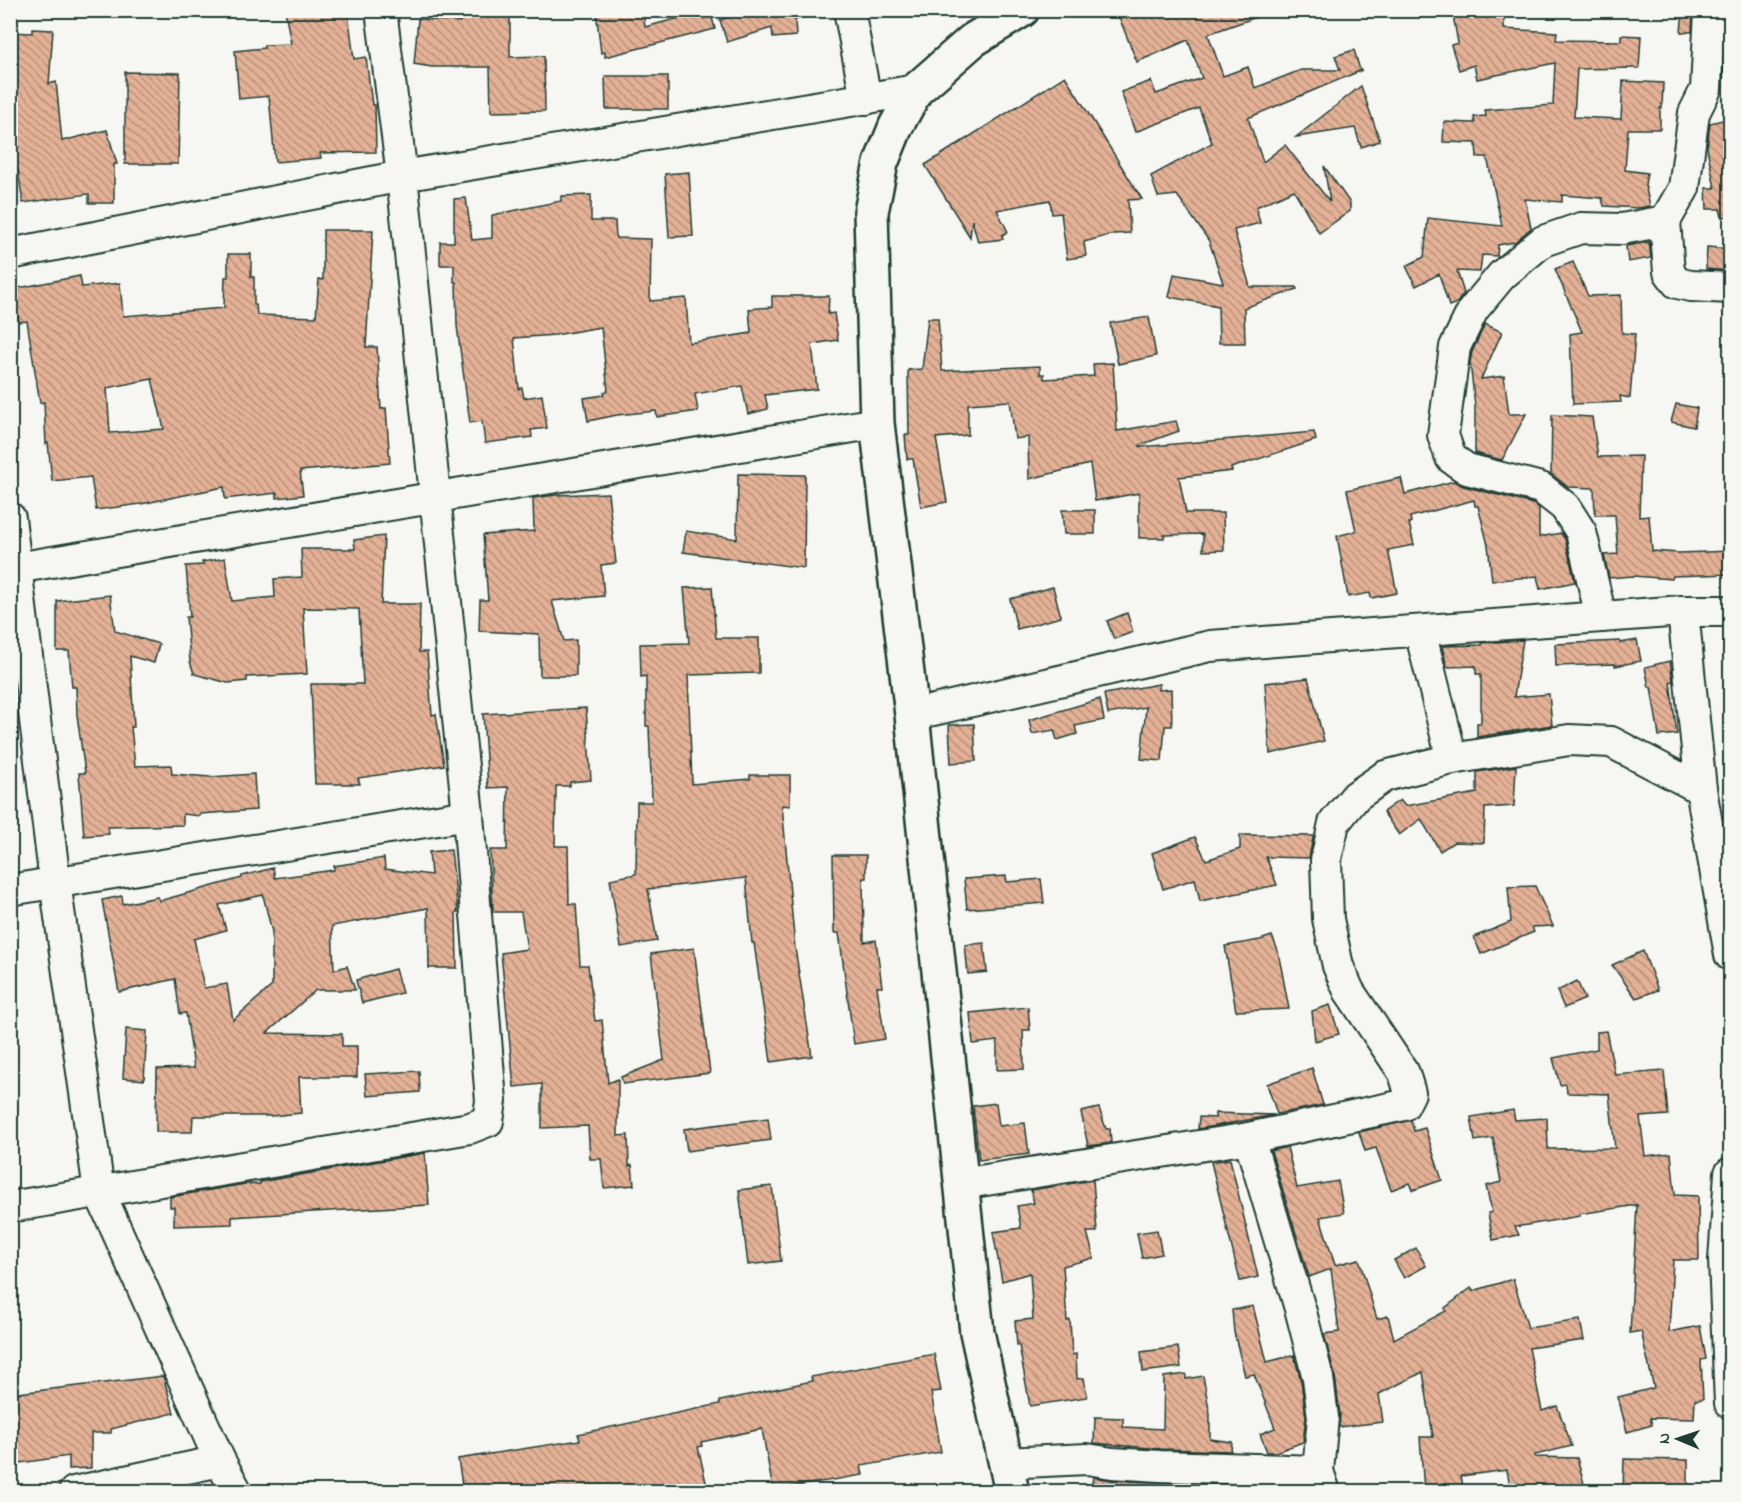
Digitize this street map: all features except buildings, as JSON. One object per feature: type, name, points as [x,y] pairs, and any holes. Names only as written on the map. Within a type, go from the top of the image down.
[{"type":"street","points":[[10,1207],[470,1128],[488,1121],[491,1101],[468,815],[402,176],[381,10]]},
{"type":"street","points":[[849,10],[866,99]]},
{"type":"street","points":[[1022,10],[973,40],[916,90],[896,126],[881,163],[871,212],[877,423],[912,714],[977,1332],[1009,1477],[1087,1459],[1322,1481],[1323,1417],[1318,1378],[1301,1312],[1249,1138]]},
{"type":"street","points":[[1710,10],[1706,89],[1694,113],[1684,188],[1665,221],[1669,272],[1677,283],[1731,288]]},
{"type":"street","points":[[10,254],[402,176],[916,90]]},
{"type":"street","points":[[1601,617],[1581,532],[1565,507],[1541,488],[1467,469],[1451,458],[1443,435],[1455,347],[1473,310],[1502,275],[1543,241],[1581,228],[1622,229],[1665,221]]},
{"type":"street","points":[[14,569],[877,423]]},
{"type":"street","points":[[10,518],[14,569],[55,882],[99,1191],[220,1461],[237,1491]]},
{"type":"street","points":[[912,714],[1210,646],[1683,611],[1731,611]]},
{"type":"street","points":[[1683,611],[1701,789],[1731,955]]},
{"type":"street","points":[[1420,631],[1452,759]]},
{"type":"street","points":[[961,1184],[1249,1138],[1404,1104],[1410,1093],[1404,1073],[1349,991],[1338,966],[1328,919],[1326,860],[1334,823],[1356,796],[1385,776],[1452,759],[1569,740],[1611,742],[1701,789]]},
{"type":"street","points":[[10,890],[468,815]]},
{"type":"street","points":[[1731,1173],[1724,1260],[1731,1403]]},
{"type":"street","points":[[74,1491],[220,1461]]}]
